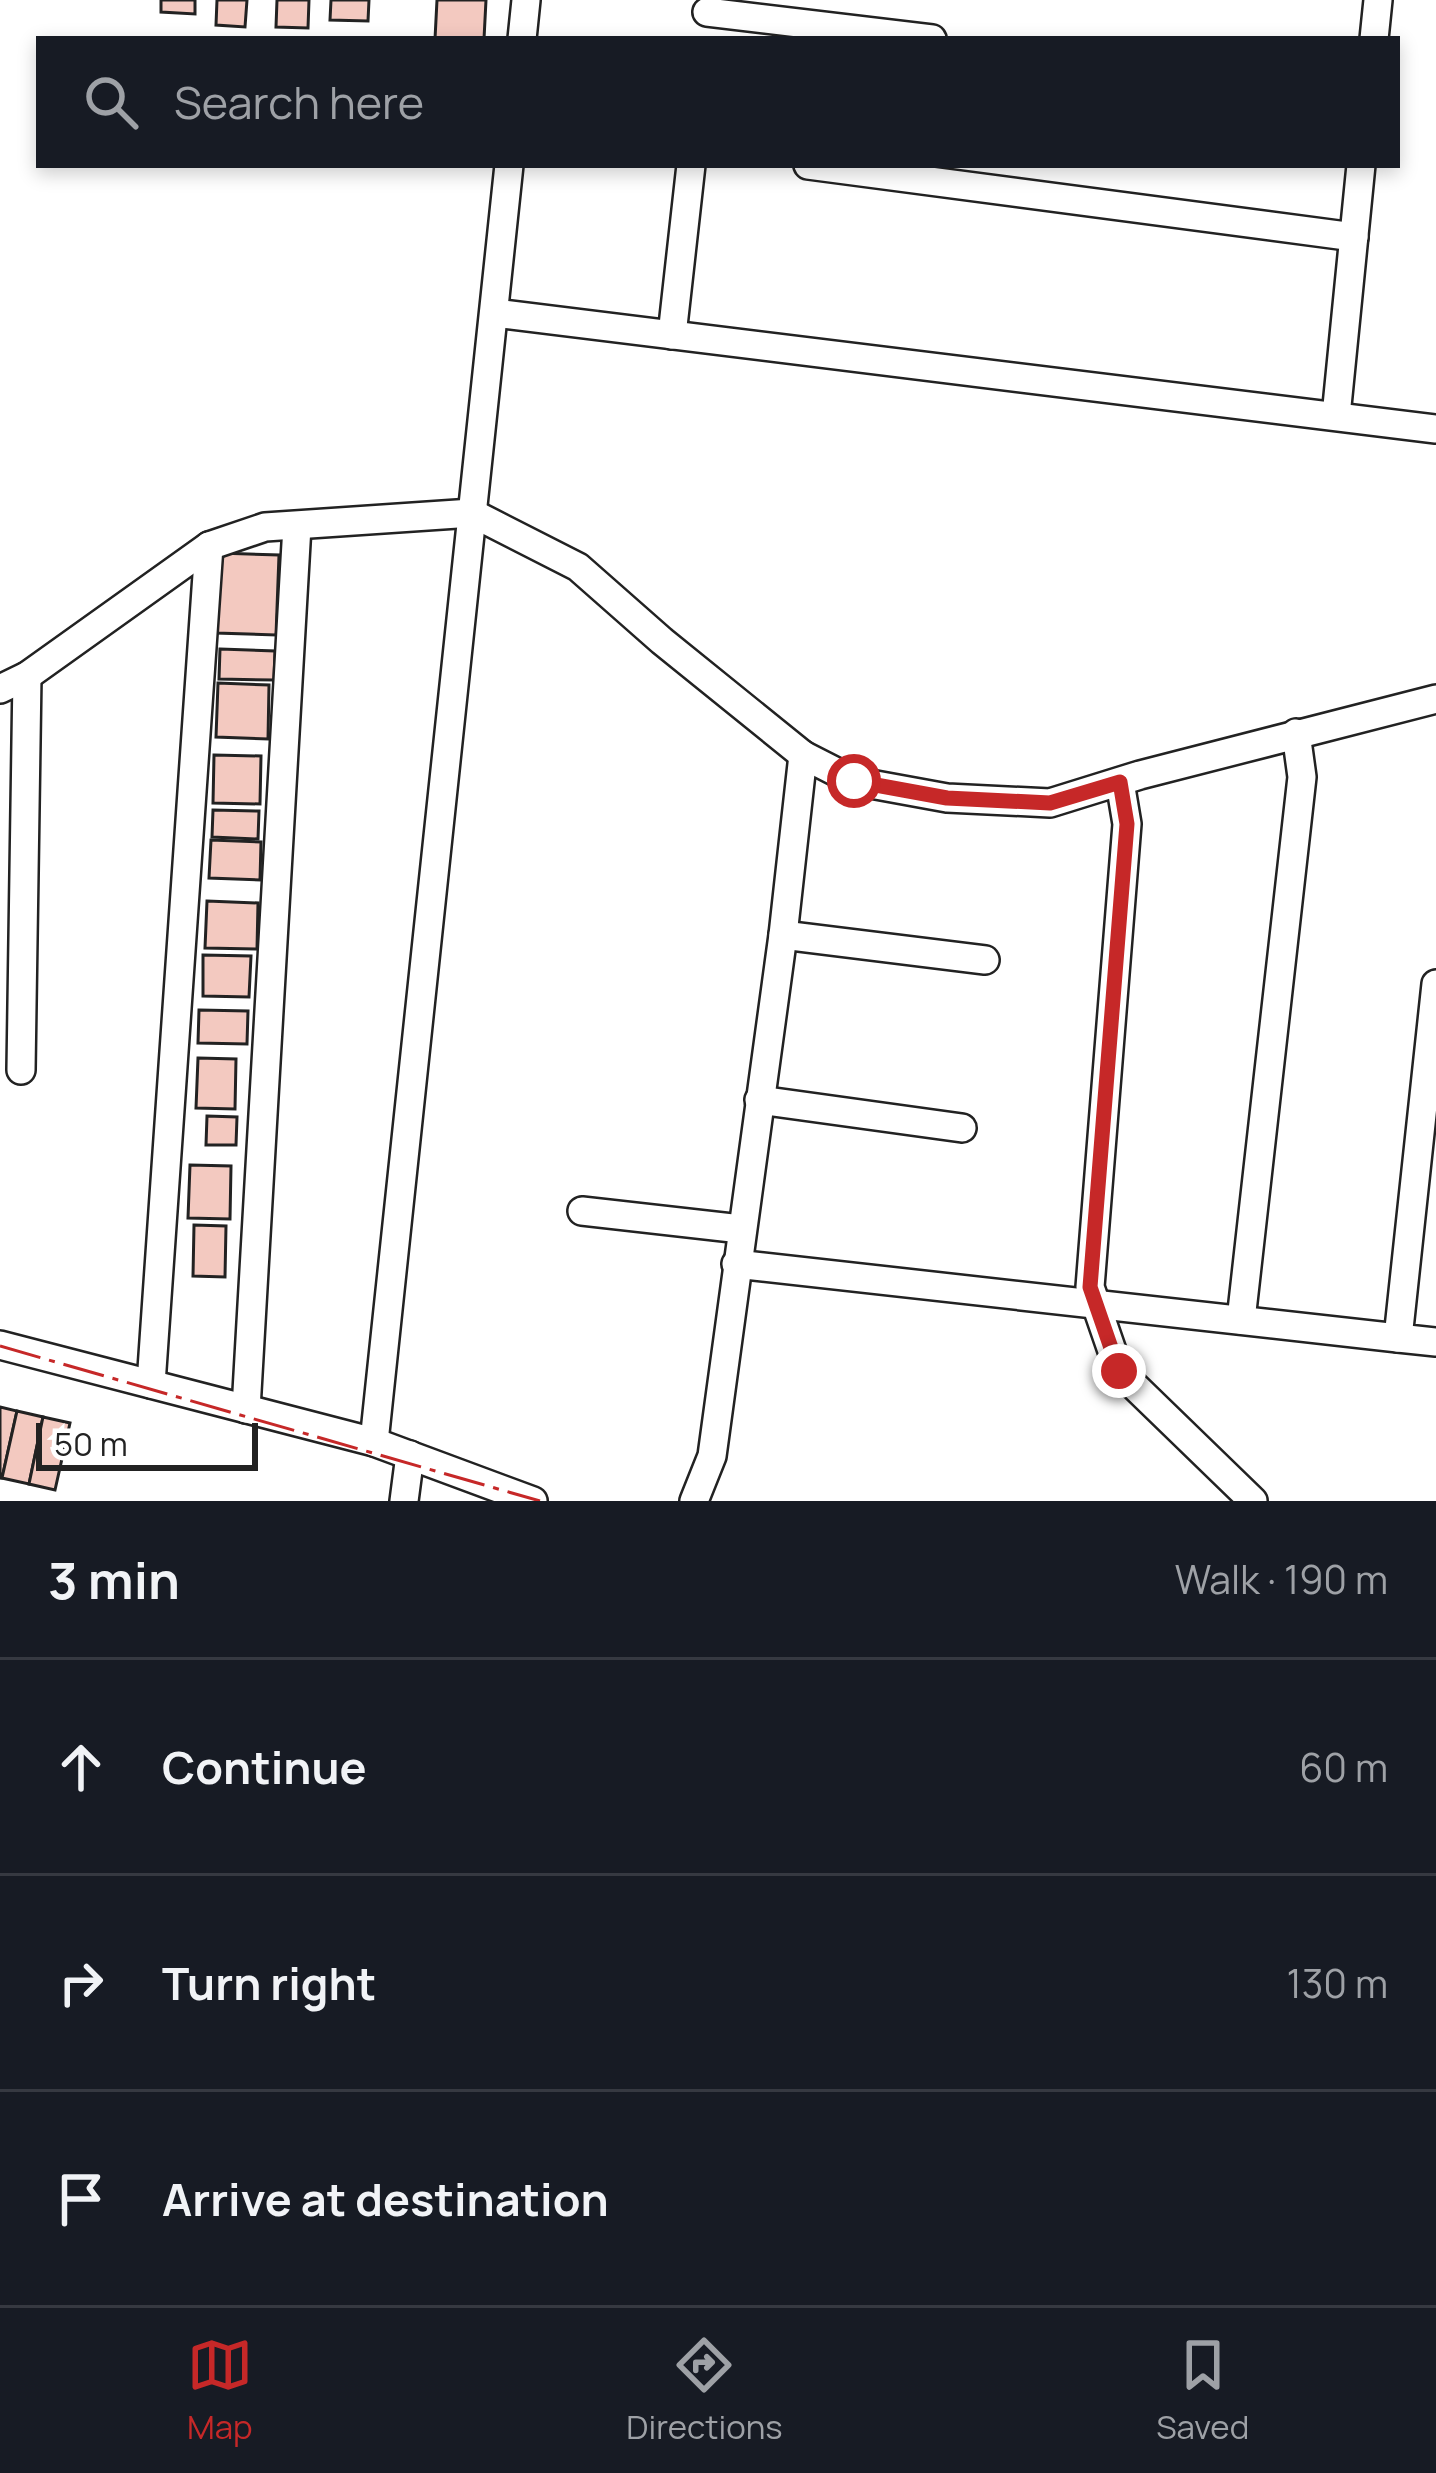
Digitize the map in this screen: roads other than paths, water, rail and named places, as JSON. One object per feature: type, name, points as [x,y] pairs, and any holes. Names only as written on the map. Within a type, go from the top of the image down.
[{"type":"street","points":[[522,36],[526,0]]},
{"type":"street","points":[[1374,36],[1378,0]]},
{"type":"street","points":[[707,17],[901,36]]},
{"type":"street","points":[[374,1442],[509,168]]},
{"type":"street","points":[[672,335],[691,168]]},
{"type":"street","points":[[831,168],[1354,237]]},
{"type":"street","points":[[1336,416],[1361,168]]},
{"type":"street","points":[[494,313],[1436,428]]},
{"type":"street","points":[[0,689],[27,676],[209,546],[265,527],[472,514],[578,567],[803,754],[854,781],[947,798],[1050,803],[1436,699]]},
{"type":"street","points":[[246,1409],[297,526]]},
{"type":"street","points":[[151,1384],[209,546]]},
{"type":"street","points":[[21,1070],[11,974],[27,676]]},
{"type":"street","points":[[1241,1320],[1302,777],[1296,733]]},
{"type":"street","points":[[694,1501],[712,1456],[803,754]]},
{"type":"street","points":[[1120,782],[1127,824],[1090,1287],[1119,1371],[1253,1501]]},
{"type":"street","points":[[783,935],[985,960]]},
{"type":"street","points":[[1398,1338],[1436,984]]},
{"type":"street","points":[[759,1100],[962,1128]]},
{"type":"street","points":[[582,1210],[741,1229]]},
{"type":"street","points":[[736,1264],[1436,1342]]},
{"type":"street","points":[[0,1345],[374,1442],[533,1501]]},
{"type":"street","points":[[404,1501],[410,1455]]}]
